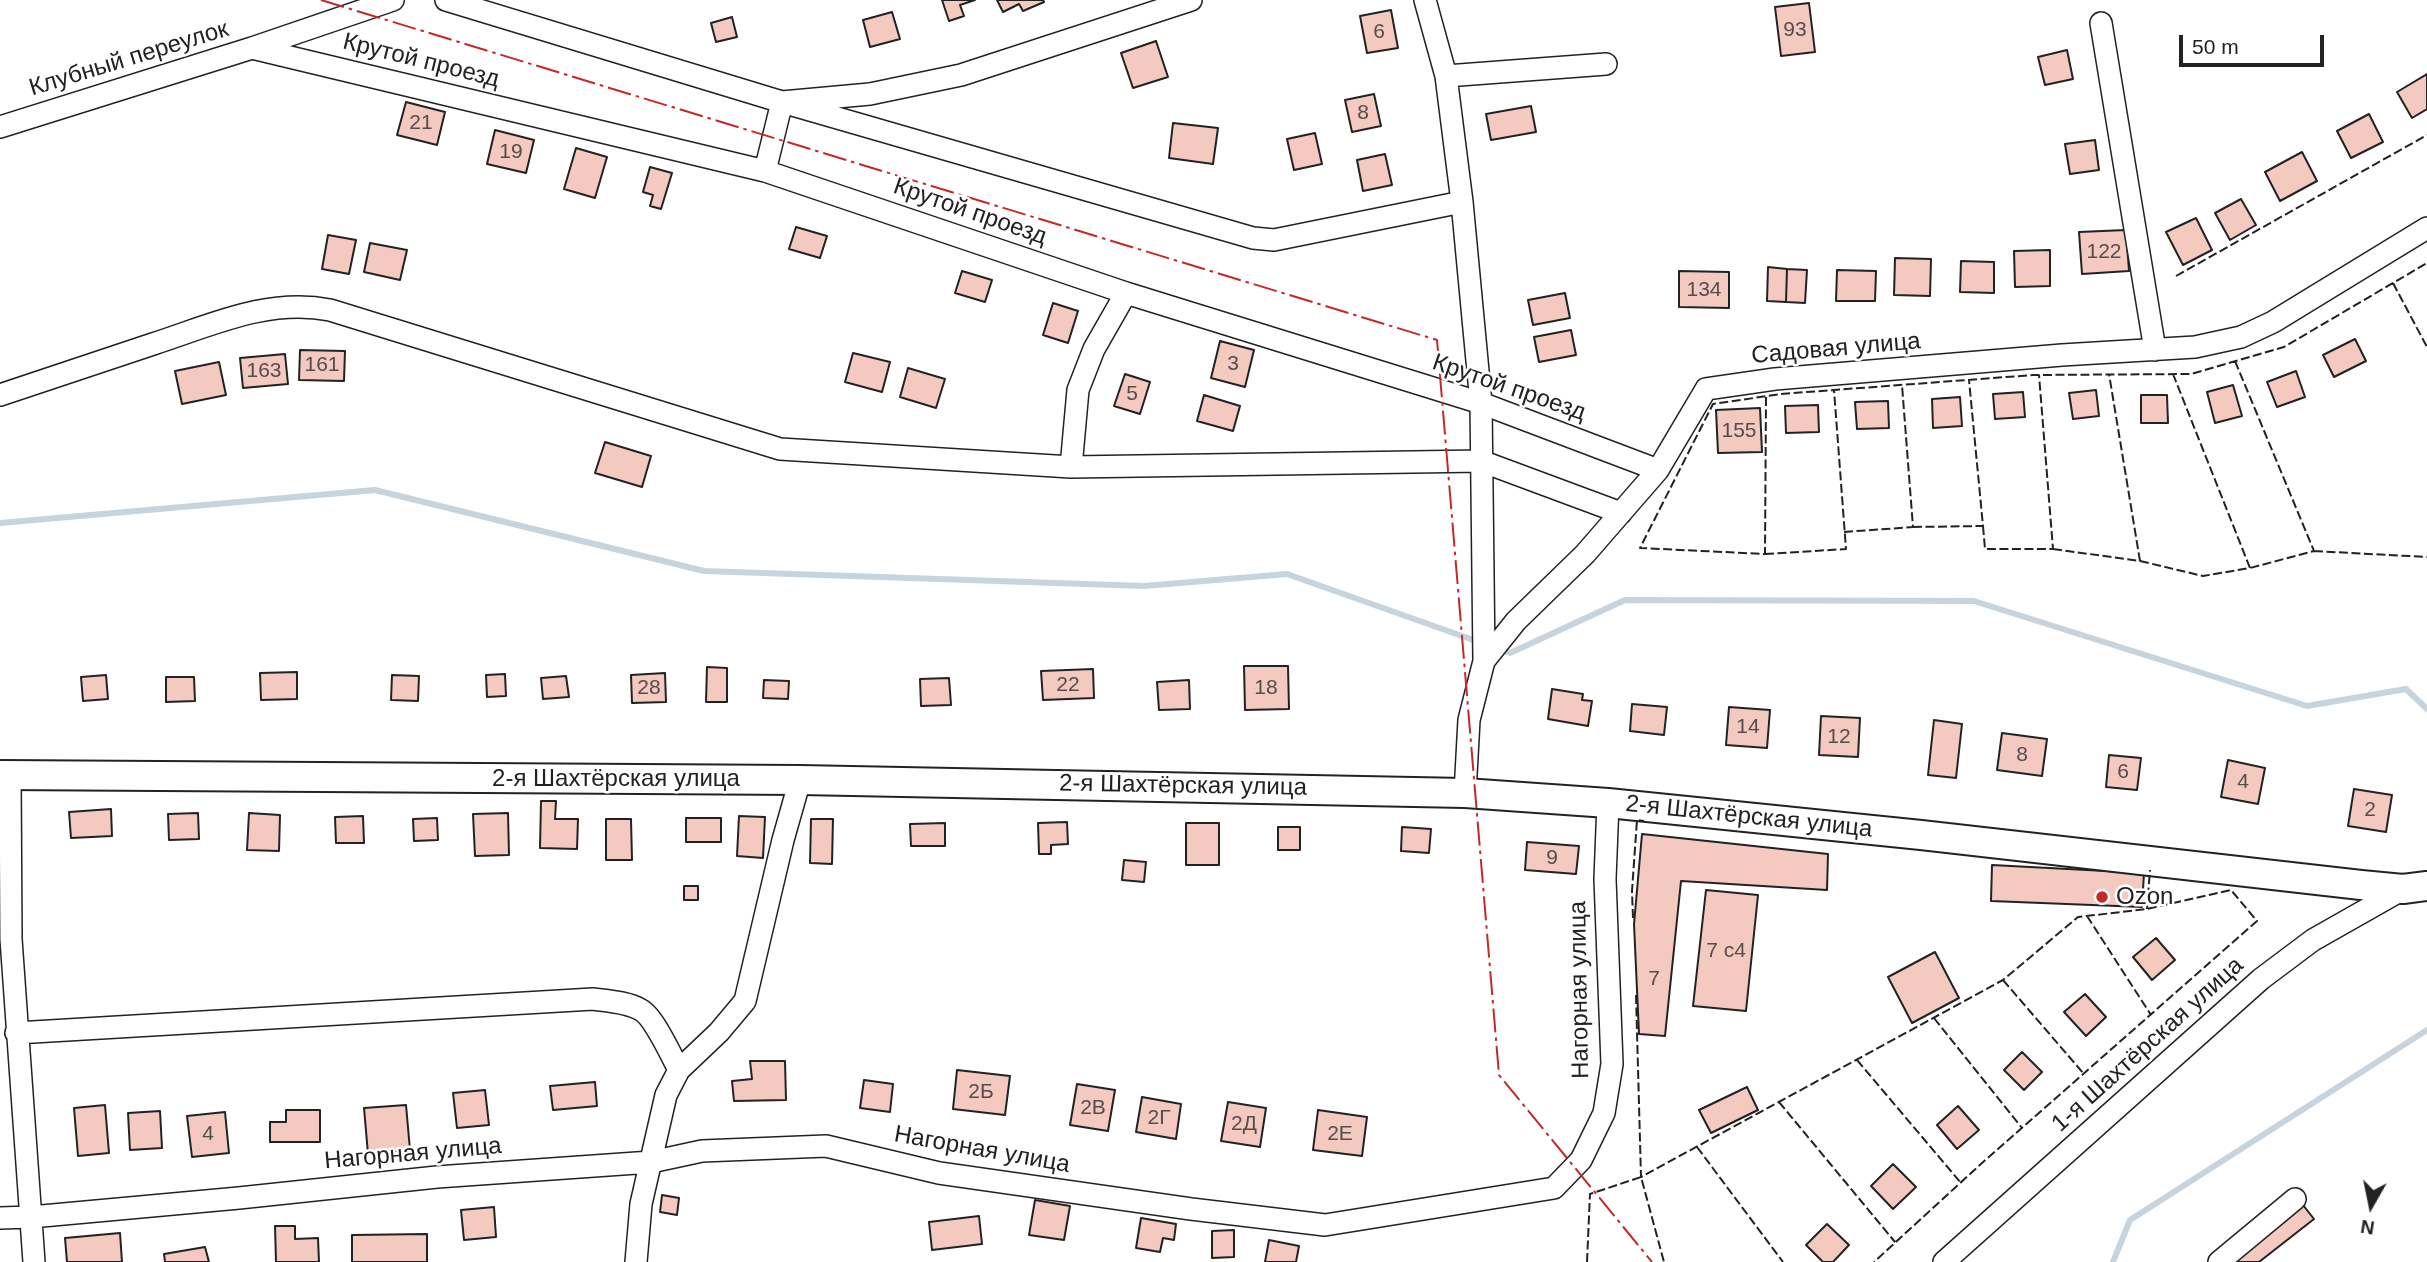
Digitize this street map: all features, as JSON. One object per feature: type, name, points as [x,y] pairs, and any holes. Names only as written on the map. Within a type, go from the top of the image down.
[{"type":"main road","name":"2-я Шахтёрская улица","points":[[5,775],[800,780],[1465,793],[1608,803],[2361,885],[2415,887]]},
{"type":"street","name":"Клубный переулок","points":[[0,127],[252,48],[393,0]]},
{"type":"street","points":[[446,0],[782,102],[1253,239],[1274,240],[1462,202]]},
{"type":"street","points":[[782,102],[870,93],[961,75],[1191,0]]},
{"type":"street","points":[[1425,0],[1446,76],[1462,202],[1481,402],[1484,661]]},
{"type":"street","points":[[2101,23],[2155,351]]},
{"type":"street","name":"Крутой проезд","points":[[252,48],[765,171],[1126,293],[1481,402],[1658,470]]},
{"type":"street","points":[[1446,76],[1606,64]]},
{"type":"street","points":[[765,171],[782,102]]},
{"type":"street","name":"Садовая улица","points":[[1465,793],[1469,720],[1484,661],[1516,621],[1585,554],[1658,470],[1706,389],[1788,378],[2062,355],[2155,351],[2195,347],[2241,337],[2273,322],[2427,228]]},
{"type":"street","points":[[1071,467],[1078,390],[1094,349],[1126,293]]},
{"type":"street","points":[[0,396],[234,317],[284,306],[310,306],[780,449],[1071,467],[1481,461],[1621,513]]},
{"type":"street","points":[[5,775],[10,939],[34,1262]]},
{"type":"street","points":[[636,1262],[641,1204],[666,1095],[679,1070],[719,1032],[745,1001],[800,780]]},
{"type":"street","name":"Нагорная улица","points":[[0,1218],[239,1198],[437,1177],[651,1162],[702,1151],[825,1146],[939,1173],[1325,1225],[1554,1188],[1581,1160],[1604,1113],[1612,1064],[1605,879],[1608,803]]},
{"type":"street","name":"1-я Шахтёрская улица","points":[[1944,1262],[2261,979],[2313,940],[2415,887]]},
{"type":"street","points":[[16,1033],[593,999],[643,1010],[679,1070]]},
{"type":"street","points":[[2219,1262],[2295,1199]]},
{"type":"building","points":[[942,0],[975,0],[960,5],[964,16],[949,21]]},
{"type":"building","points":[[997,0],[1044,2],[1023,11],[1019,4],[1003,12]]},
{"type":"building","points":[[1809,3],[1815,52],[1781,56],[1775,7]]},
{"type":"building","points":[[1391,10],[1398,48],[1367,53],[1360,16]]},
{"type":"building","points":[[892,12],[900,39],[870,47],[863,20]]},
{"type":"building","points":[[732,17],[737,37],[716,42],[711,23]]},
{"type":"building","points":[[1156,41],[1168,77],[1133,88],[1121,53]]},
{"type":"building","points":[[2067,50],[2073,79],[2045,85],[2038,57]]},
{"type":"building","points":[[2427,74],[2427,109],[2412,118],[2397,92]]},
{"type":"building","points":[[1374,94],[1381,126],[1352,132],[1345,100]]},
{"type":"building","points":[[406,102],[445,112],[437,145],[397,135]]},
{"type":"building","points":[[1531,106],[1536,132],[1491,140],[1486,114]]},
{"type":"building","points":[[2369,114],[2383,142],[2351,158],[2337,131]]},
{"type":"building","points":[[1173,123],[1218,128],[1213,164],[1169,158]]},
{"type":"building","points":[[495,130],[534,140],[526,173],[487,164]]},
{"type":"building","points":[[1315,133],[1322,164],[1294,170],[1287,139]]},
{"type":"building","points":[[2095,140],[2099,170],[2070,174],[2065,144]]},
{"type":"building","points":[[576,148],[607,157],[595,198],[564,189]]},
{"type":"building","points":[[2302,152],[2317,181],[2280,201],[2265,172]]},
{"type":"building","points":[[1385,154],[1392,185],[1363,191],[1357,160]]},
{"type":"building","points":[[650,167],[672,173],[661,209],[650,206],[653,195],[643,192]]},
{"type":"building","points":[[2241,199],[2256,225],[2230,240],[2215,213]]},
{"type":"building","points":[[2196,218],[2212,250],[2183,265],[2166,232]]},
{"type":"building","points":[[796,227],[827,236],[820,258],[789,249]]},
{"type":"building","points":[[2126,230],[2129,271],[2082,274],[2079,232]]},
{"type":"building","points":[[328,235],[356,240],[349,274],[322,269]]},
{"type":"building","points":[[370,243],[407,250],[400,280],[364,272]]},
{"type":"building","points":[[2050,250],[2050,286],[2015,287],[2014,251]]},
{"type":"building","points":[[1895,258],[1931,259],[1930,296],[1894,295]]},
{"type":"building","points":[[1961,261],[1994,262],[1994,293],[1960,292]]},
{"type":"building","points":[[1768,267],[1787,269],[1786,302],[1767,301]]},
{"type":"building","points":[[1787,269],[1807,270],[1805,303],[1786,302]]},
{"type":"building","points":[[1837,270],[1876,271],[1875,301],[1836,301]]},
{"type":"building","points":[[962,271],[992,280],[985,302],[955,293]]},
{"type":"building","points":[[1679,271],[1729,272],[1729,308],[1679,307]]},
{"type":"building","points":[[1565,293],[1570,318],[1533,325],[1528,300]]},
{"type":"building","points":[[1053,303],[1078,311],[1068,343],[1043,335]]},
{"type":"building","points":[[1571,330],[1576,355],[1539,362],[1534,337]]},
{"type":"building","points":[[2355,339],[2366,361],[2334,377],[2323,355]]},
{"type":"building","points":[[1220,341],[1254,350],[1245,387],[1211,378]]},
{"type":"building","points":[[300,350],[345,351],[344,381],[299,380]]},
{"type":"building","points":[[853,353],[890,362],[882,392],[845,382]]},
{"type":"building","points":[[285,354],[288,384],[243,388],[240,358]]},
{"type":"building","points":[[219,362],[226,395],[182,404],[175,371]]},
{"type":"building","points":[[908,368],[945,379],[936,408],[900,397]]},
{"type":"building","points":[[2296,371],[2305,397],[2277,407],[2267,382]]},
{"type":"building","points":[[1125,374],[1150,382],[1140,414],[1114,406]]},
{"type":"building","points":[[2233,385],[2242,416],[2215,423],[2207,392]]},
{"type":"building","points":[[2096,390],[2099,416],[2073,419],[2069,393]]},
{"type":"building","points":[[2023,392],[2025,417],[1995,419],[1993,394]]},
{"type":"building","points":[[1204,395],[1240,406],[1233,431],[1197,421]]},
{"type":"building","points":[[2141,395],[2167,395],[2168,423],[2141,423]]},
{"type":"building","points":[[1960,397],[1962,426],[1933,428],[1932,399]]},
{"type":"building","points":[[1888,401],[1889,428],[1857,429],[1855,402]]},
{"type":"building","points":[[1818,405],[1819,432],[1786,433],[1785,406]]},
{"type":"building","points":[[1760,408],[1762,452],[1718,453],[1716,410]]},
{"type":"building","points":[[605,442],[651,456],[642,487],[595,473]]},
{"type":"building","points":[[1244,666],[1288,666],[1289,709],[1245,710]]},
{"type":"building","points":[[707,667],[727,668],[727,702],[706,702]]},
{"type":"building","points":[[1093,669],[1094,698],[1043,700],[1041,671]]},
{"type":"building","points":[[297,672],[297,699],[261,700],[260,673]]},
{"type":"building","points":[[665,673],[666,702],[632,703],[631,675]]},
{"type":"building","points":[[505,674],[506,696],[487,697],[486,675]]},
{"type":"building","points":[[106,675],[108,699],[83,701],[81,677]]},
{"type":"building","points":[[392,675],[419,676],[418,701],[391,700]]},
{"type":"building","points":[[566,676],[569,697],[543,699],[541,678]]},
{"type":"building","points":[[166,677],[194,677],[195,701],[166,702]]},
{"type":"building","points":[[949,678],[951,705],[921,706],[920,679]]},
{"type":"building","points":[[764,680],[789,681],[788,699],[763,698]]},
{"type":"building","points":[[1189,680],[1190,709],[1159,710],[1157,682]]},
{"type":"building","points":[[1552,689],[1583,694],[1582,700],[1592,701],[1588,726],[1548,719]]},
{"type":"building","points":[[1632,704],[1667,707],[1664,735],[1630,731]]},
{"type":"building","points":[[1729,707],[1770,710],[1767,748],[1726,745]]},
{"type":"building","points":[[1821,716],[1860,718],[1858,757],[1819,755]]},
{"type":"building","points":[[1934,720],[1962,724],[1956,778],[1928,775]]},
{"type":"building","points":[[2002,733],[2047,739],[2042,776],[1997,770]]},
{"type":"building","points":[[2109,755],[2141,758],[2137,790],[2106,787]]},
{"type":"building","points":[[2228,760],[2265,768],[2258,804],[2221,797]]},
{"type":"building","points":[[2354,789],[2392,795],[2386,832],[2348,826]]},
{"type":"building","points":[[541,801],[556,801],[555,819],[578,819],[577,849],[540,848]]},
{"type":"building","points":[[111,809],[112,836],[71,838],[69,812]]},
{"type":"building","points":[[198,813],[199,839],[169,840],[168,814]]},
{"type":"building","points":[[249,813],[280,815],[279,851],[247,850]]},
{"type":"building","points":[[508,813],[509,855],[475,856],[473,814]]},
{"type":"building","points":[[363,816],[364,843],[336,843],[335,817]]},
{"type":"building","points":[[739,816],[765,817],[763,858],[737,856]]},
{"type":"building","points":[[437,818],[438,840],[414,841],[413,819]]},
{"type":"building","points":[[686,818],[721,818],[721,842],[686,842]]},
{"type":"building","points":[[606,819],[631,819],[632,860],[606,860]]},
{"type":"building","points":[[811,819],[833,819],[832,864],[810,863]]},
{"type":"building","points":[[1067,822],[1068,844],[1051,845],[1051,854],[1039,854],[1038,823]]},
{"type":"building","points":[[945,823],[945,846],[911,846],[910,824]]},
{"type":"building","points":[[1186,823],[1219,823],[1219,865],[1186,865]]},
{"type":"building","points":[[1278,827],[1300,827],[1300,850],[1278,850]]},
{"type":"building","points":[[1402,827],[1431,829],[1429,853],[1401,851]]},
{"type":"building","points":[[1642,834],[1828,854],[1827,890],[1681,881],[1665,1036],[1639,1034],[1634,924]]},
{"type":"building","points":[[1527,842],[1579,846],[1576,874],[1525,870]]},
{"type":"building","points":[[1124,860],[1146,862],[1144,882],[1122,880]]},
{"type":"building","points":[[1992,865],[2144,873],[2142,907],[1991,901]]},
{"type":"building","points":[[684,886],[698,886],[698,900],[684,900]]},
{"type":"building","points":[[1706,890],[1758,895],[1746,1011],[1693,1006]]},
{"type":"building","points":[[2156,938],[2175,960],[2152,980],[2133,957]]},
{"type":"building","points":[[1935,952],[1959,998],[1912,1023],[1888,977]]},
{"type":"building","points":[[2085,994],[2106,1017],[2086,1036],[2064,1012]]},
{"type":"building","points":[[2022,1052],[2042,1072],[2024,1090],[2004,1070]]},
{"type":"building","points":[[750,1061],[785,1061],[786,1100],[734,1101],[732,1081],[752,1079]]},
{"type":"building","points":[[957,1070],[1010,1076],[1005,1115],[953,1109]]},
{"type":"building","points":[[864,1080],[893,1084],[890,1112],[860,1108]]},
{"type":"building","points":[[595,1082],[597,1106],[553,1110],[550,1086]]},
{"type":"building","points":[[1077,1084],[1115,1090],[1108,1131],[1070,1125]]},
{"type":"building","points":[[1747,1087],[1758,1110],[1711,1133],[1699,1110]]},
{"type":"building","points":[[485,1090],[489,1125],[457,1128],[453,1093]]},
{"type":"building","points":[[1142,1097],[1181,1104],[1176,1139],[1136,1132]]},
{"type":"building","points":[[1228,1102],[1266,1108],[1260,1147],[1221,1141]]},
{"type":"building","points":[[105,1105],[109,1153],[78,1156],[74,1108]]},
{"type":"building","points":[[406,1105],[410,1150],[368,1154],[364,1108]]},
{"type":"building","points":[[1958,1106],[1979,1130],[1957,1149],[1937,1125]]},
{"type":"building","points":[[286,1110],[320,1110],[320,1142],[270,1142],[270,1122],[286,1122]]},
{"type":"building","points":[[1318,1110],[1367,1117],[1362,1156],[1313,1150]]},
{"type":"building","points":[[160,1111],[162,1148],[130,1150],[128,1113]]},
{"type":"building","points":[[225,1112],[229,1153],[192,1157],[187,1116]]},
{"type":"building","points":[[1893,1164],[1916,1187],[1893,1209],[1871,1186]]},
{"type":"building","points":[[662,1195],[679,1198],[677,1215],[660,1212]]},
{"type":"building","points":[[1035,1200],[1070,1206],[1064,1240],[1029,1235]]},
{"type":"building","points":[[2303,1205],[2314,1219],[2259,1262],[2230,1262]]},
{"type":"building","points":[[494,1207],[496,1237],[464,1240],[461,1210]]},
{"type":"building","points":[[979,1216],[982,1244],[932,1250],[929,1222]]},
{"type":"building","points":[[1141,1218],[1176,1224],[1174,1240],[1163,1238],[1160,1252],[1136,1248]]},
{"type":"building","points":[[1827,1224],[1849,1245],[1833,1262],[1823,1262],[1806,1245]]},
{"type":"building","points":[[275,1226],[295,1226],[295,1239],[318,1238],[319,1262],[276,1262]]},
{"type":"building","points":[[1234,1230],[1234,1257],[1212,1258],[1212,1231]]},
{"type":"building","points":[[120,1233],[122,1262],[67,1262],[65,1238]]},
{"type":"building","points":[[427,1234],[427,1262],[352,1262],[352,1235]]},
{"type":"building","points":[[1269,1240],[1299,1246],[1296,1262],[1265,1262]]},
{"type":"building","points":[[205,1247],[209,1262],[165,1262],[164,1254]]},
{"type":"waterway","points":[[0,523],[375,490],[704,571],[1144,586],[1287,574],[1479,642]]},
{"type":"waterway","points":[[1499,649],[1510,653],[1625,600],[1974,601],[2307,706],[2406,689],[2427,709]]},
{"type":"waterway","points":[[2113,1262],[2130,1220],[2427,1030]]},
{"type":"fence","points":[[2176,276],[2427,135]]},
{"type":"fence","points":[[1766,397],[1765,554],[1640,548],[1713,404],[1781,394],[2033,375],[2191,374],[2284,347],[2427,263]]},
{"type":"fence","points":[[2393,283],[2427,347]]},
{"type":"fence","points":[[2235,361],[2314,551],[2250,568]]},
{"type":"fence","points":[[2053,549],[2140,561],[2109,374]]},
{"type":"fence","points":[[2140,561],[2203,576],[2250,568],[2173,374]]},
{"type":"fence","points":[[1983,526],[1985,549],[2053,549],[2039,375]]},
{"type":"fence","points":[[1913,527],[1983,526],[1969,380]]},
{"type":"fence","points":[[1844,532],[1913,527],[1902,385]]},
{"type":"fence","points":[[1765,554],[1846,549],[1834,390]]},
{"type":"fence","points":[[2314,551],[2427,557]]},
{"type":"fence","points":[[1633,918],[1632,891],[1637,820],[1644,821]]},
{"type":"fence","points":[[2147,909],[2150,870]]},
{"type":"fence","points":[[1636,995],[1641,1177],[2003,980],[2078,917],[2147,909],[2231,890],[2257,921],[1982,1163],[1874,1262]]},
{"type":"fence","points":[[2087,916],[2151,1015]]},
{"type":"fence","points":[[2003,980],[2084,1074]]},
{"type":"fence","points":[[1934,1018],[2022,1128]]},
{"type":"fence","points":[[1857,1060],[1961,1183]]},
{"type":"fence","points":[[1779,1102],[1895,1242]]},
{"type":"fence","points":[[1697,1147],[1783,1262]]},
{"type":"fence","points":[[1587,1262],[1590,1194],[1641,1177],[1664,1262]]},
{"type":"power","points":[[321,0],[1437,340],[1499,1075],[1652,1262]]},
{"type":"place","name":"Ozon","points":[[2102,897]]}]
